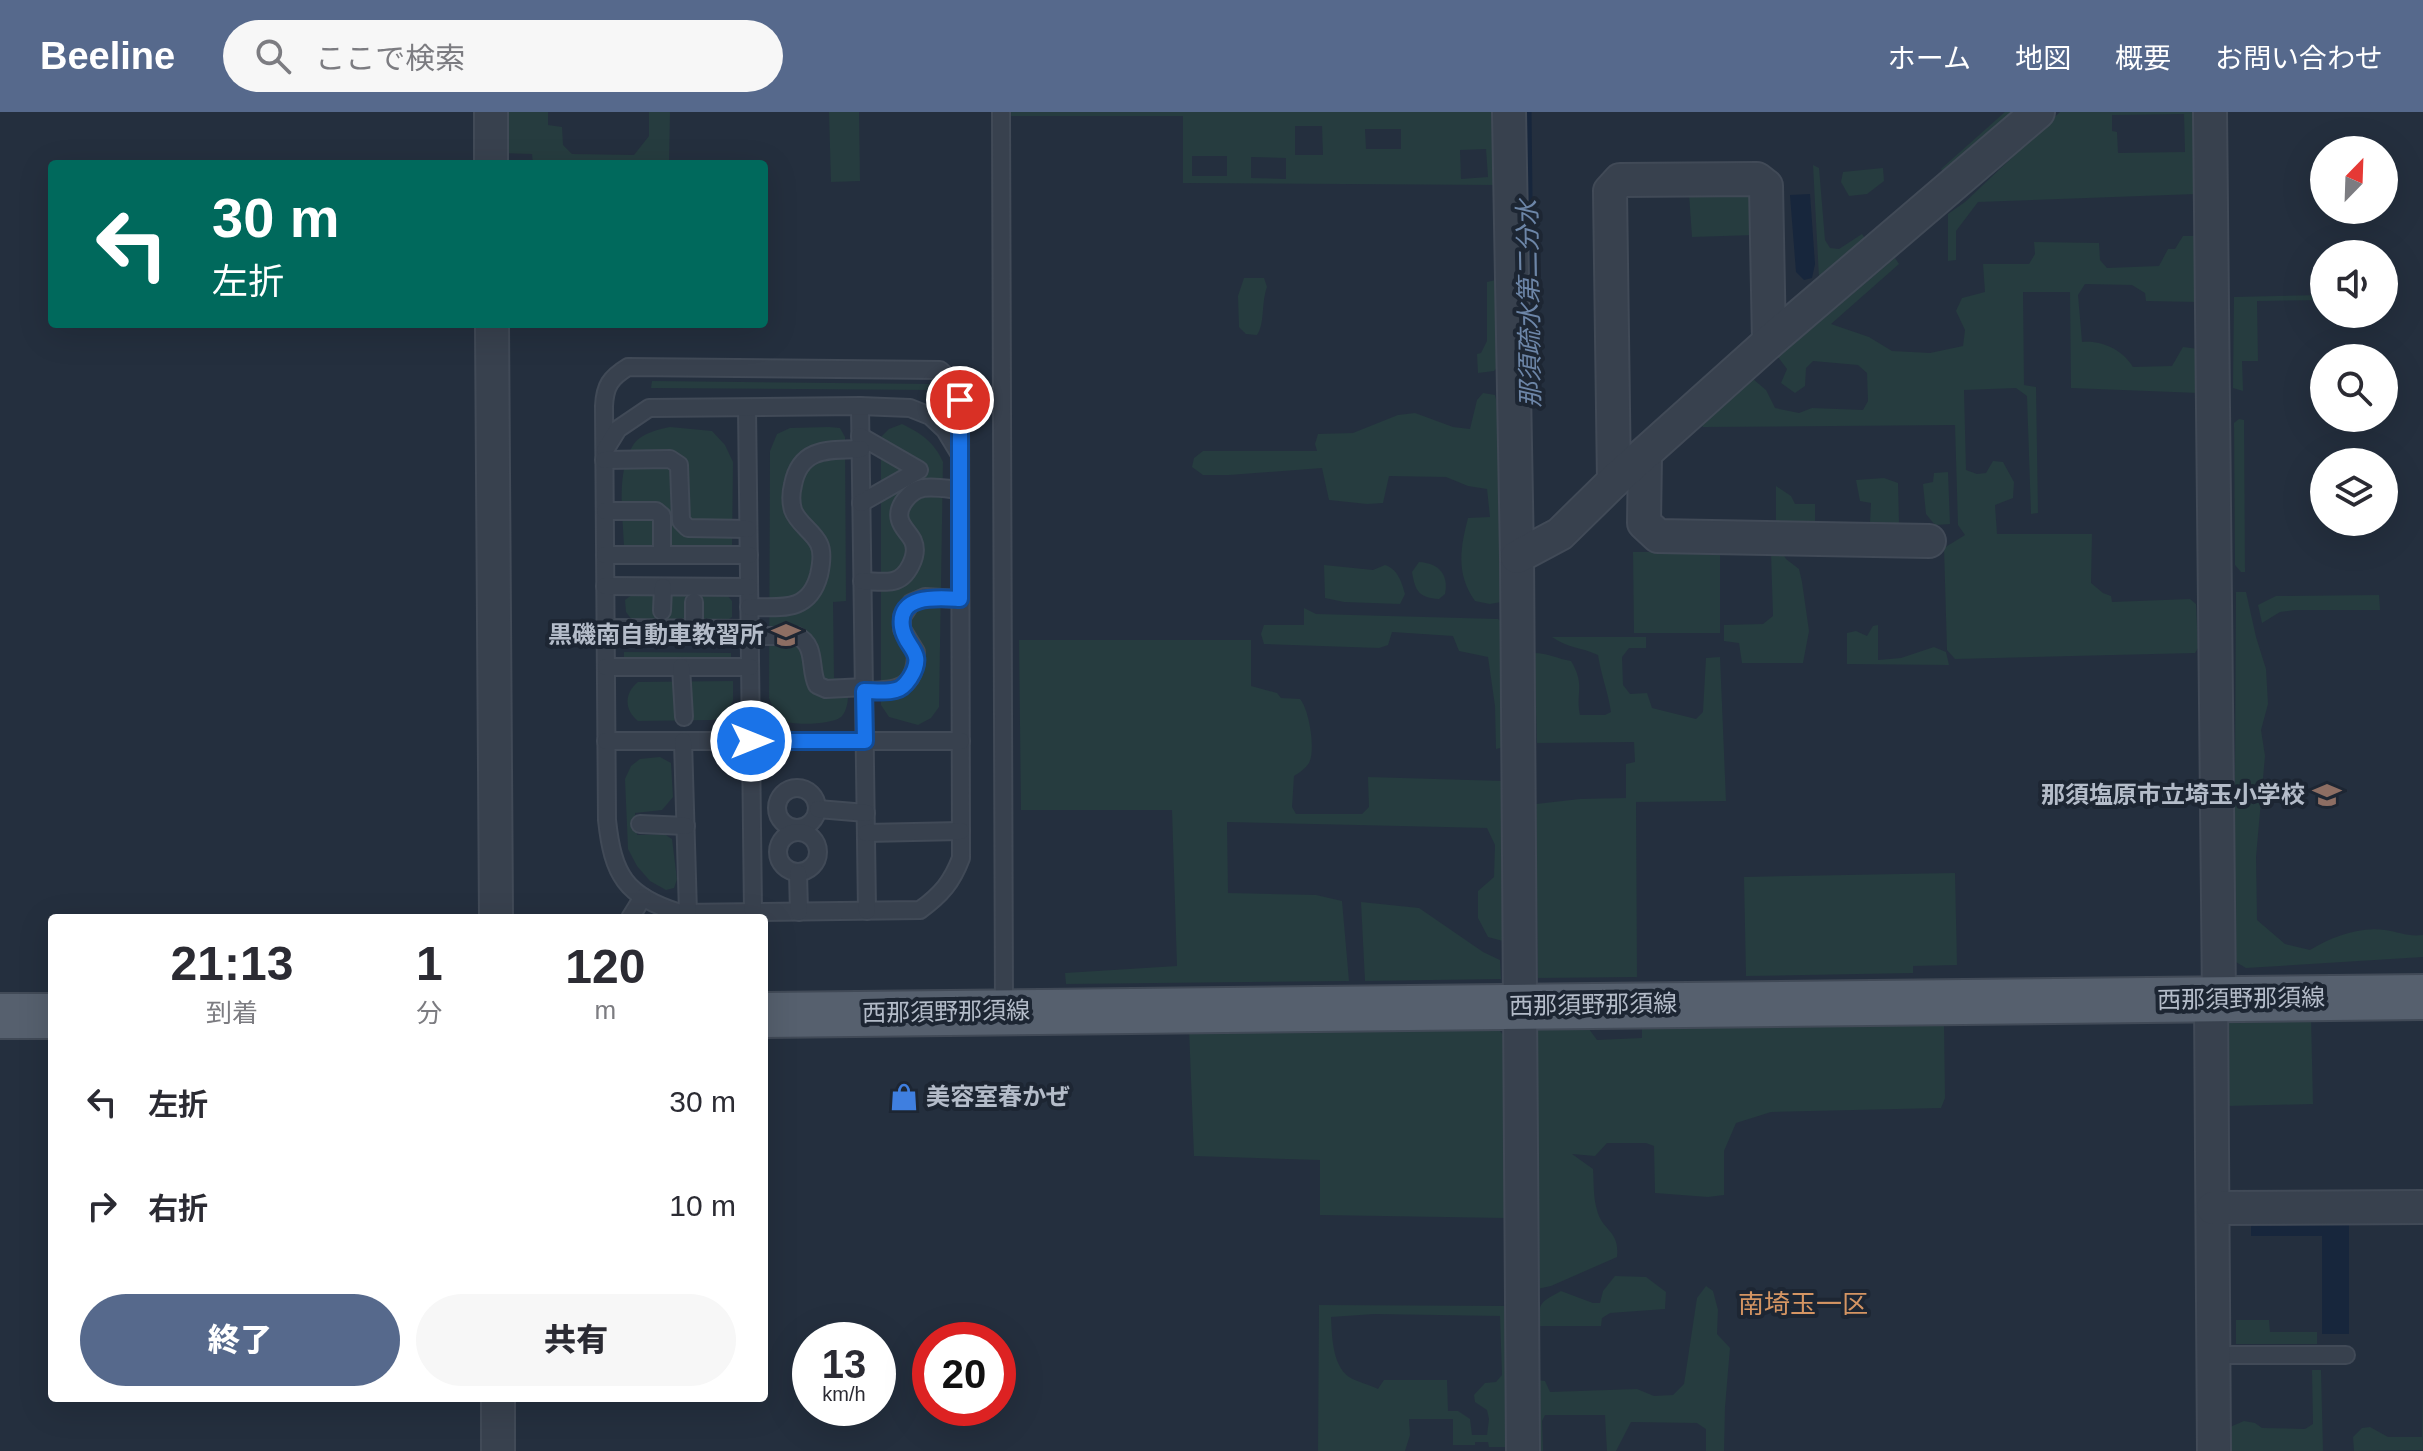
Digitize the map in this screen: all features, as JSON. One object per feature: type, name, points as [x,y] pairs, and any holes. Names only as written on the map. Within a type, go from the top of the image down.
[{"type":"main road","name":"西那須野那須線","points":[[768,1015],[2423,997]]},
{"type":"main road","points":[[0,1016],[48,1016]]},
{"type":"street","points":[[491,112],[491,160]]},
{"type":"street","points":[[1509,112],[1517,557],[1523,1451]]},
{"type":"street","points":[[1517,557],[1560,534],[1614,481],[1769,342],[2038,112]]},
{"type":"street","points":[[2210,112],[2214,1451]]},
{"type":"street","points":[[1614,481],[1610,191],[1620,180],[1757,179],[1766,186],[1769,342]]},
{"type":"street","points":[[492,328],[496,914]]},
{"type":"street","points":[[1645,454],[1644,523],[1658,536],[1929,541]]},
{"type":"street","points":[[2213,1208],[2423,1207]]},
{"type":"street","points":[[498,1402],[498,1451]]},
{"type":"lane","points":[[1001,112],[1004,1012]]},
{"type":"lane","points":[[628,367],[940,370],[953,382],[960,400],[961,858],[953,880],[940,896],[920,910],[688,913],[657,906],[624,880],[611,855],[607,820],[604,456],[605,387],[615,375],[628,367]]},
{"type":"lane","points":[[860,406],[867,911]]},
{"type":"lane","points":[[604,456],[618,429],[649,408],[860,406],[910,408],[930,416],[945,430],[960,453]]},
{"type":"lane","points":[[747,408],[753,912]]},
{"type":"lane","points":[[749,607],[786,607],[803,602],[816,587],[821,566],[821,546],[792,508],[795,474],[807,457],[860,443],[919,470],[861,503]]},
{"type":"lane","points":[[604,456],[670,459],[679,465],[681,521],[688,528],[748,529]]},
{"type":"lane","points":[[862,581],[894,581],[902,577],[911,565],[915,554],[914,543],[900,520],[901,507],[910,494],[923,488],[960,490]]},
{"type":"lane","points":[[605,511],[656,511],[662,516],[662,555]]},
{"type":"lane","points":[[605,555],[749,555]]},
{"type":"lane","points":[[605,586],[749,587]]},
{"type":"lane","points":[[662,611],[663,587]]},
{"type":"lane","points":[[605,628],[694,629],[797,636],[810,647],[812,676],[817,685],[826,689],[895,690],[904,686],[913,674],[916,652],[902,629],[902,617],[911,603],[925,597],[960,599]]},
{"type":"lane","points":[[694,602],[694,629]]},
{"type":"lane","points":[[606,667],[750,667]]},
{"type":"lane","points":[[681,667],[684,717]]},
{"type":"lane","points":[[606,741],[961,741]]},
{"type":"lane","points":[[683,741],[688,913]]},
{"type":"lane","points":[[797,830],[784,824],[777,812],[779,798],[798,788],[809,792],[818,809],[814,821],[803,828],[797,830],[782,839],[777,852],[781,864],[798,873],[814,865],[818,847],[810,836],[797,830]]},
{"type":"lane","points":[[818,809],[866,813]]},
{"type":"lane","points":[[640,824],[686,826]]},
{"type":"lane","points":[[866,833],[961,831]]},
{"type":"lane","points":[[798,873],[799,912]]},
{"type":"lane","points":[[632,914],[643,897]]},
{"type":"lane","points":[[2214,1355],[2346,1355]]},
{"type":"green space","points":[[499,112],[548,112],[548,125],[562,127],[563,145],[572,154],[634,155],[649,136],[649,112],[670,112],[669,160],[533,160],[532,154],[500,153]]},
{"type":"green space","points":[[829,112],[859,112],[860,181],[831,182]]},
{"type":"green space","points":[[1010,112],[1497,112],[1496,185],[1183,183],[1183,116],[1010,116]],"holes":[[[1295,126],[1322,126],[1323,155],[1295,155]],[[1365,129],[1401,129],[1401,149],[1366,149]],[[1486,149],[1488,177],[1461,179],[1460,150]],[[1192,156],[1227,156],[1227,176],[1192,176]],[[1251,157],[1286,158],[1286,179],[1251,178]]]},
{"type":"green space","points":[[2005,112],[2017,112],[1947,176],[1941,169]]},
{"type":"green space","points":[[2060,112],[2196,112],[2196,194],[1978,202],[1956,231],[1956,260],[1948,261],[1948,214],[1965,202]],"holes":[[[2184,114],[2185,152],[2118,153],[2117,132],[2112,131],[2112,115]]]},
{"type":"green space","points":[[1813,165],[1819,168],[1825,240],[1830,248],[1839,249],[1862,234],[1866,240],[1819,278]]},
{"type":"green space","points":[[1883,168],[1884,181],[1867,194],[1849,196],[1841,182],[1843,172]]},
{"type":"green space","points":[[1749,192],[1755,202],[1755,235],[1692,237],[1689,194]]},
{"type":"green space","points":[[2183,236],[2194,236],[2197,240],[2198,302],[2146,301],[2145,293],[2132,285],[2085,284],[2078,295],[2082,342],[2111,347],[2133,367],[2172,366],[2183,347],[2198,349],[2199,393],[2071,388],[2070,292],[2023,292],[2024,385],[2036,387],[2038,513],[2031,514],[2027,396],[2016,388],[1964,390],[1966,470],[1986,473],[1993,461],[2003,462],[2014,482],[2013,498],[1995,505],[1997,534],[2092,534],[2091,583],[2111,596],[2112,602],[2190,599],[2196,604],[2198,648],[2195,653],[1955,659],[1947,650],[1944,548],[1965,535],[1958,525],[1955,425],[1703,427],[1701,424],[1753,379],[1766,390],[1775,408],[1799,413],[1812,408],[1863,410],[1868,401],[1867,373],[1858,365],[1813,361],[1806,368],[1805,386],[1795,393],[1781,383],[1787,369],[1778,357],[1895,258],[1899,264],[1831,324],[1869,337],[1892,351],[1930,353],[1963,346],[1965,330],[1956,311],[1962,298],[1985,292],[1983,264],[2029,264],[2035,254],[2034,242],[2099,243],[2100,260],[2107,268],[2159,266],[2168,249],[2175,249]]},
{"type":"green space","points":[[1244,278],[1264,278],[1267,287],[1257,335],[1246,334],[1239,327],[1238,296]]},
{"type":"green space","points":[[1500,279],[1499,365],[1494,371],[1478,373],[1477,354],[1481,353],[1487,341],[1487,282]]},
{"type":"green space","points":[[2310,295],[2310,300],[2257,301],[2258,361],[2242,361],[2243,391],[2233,388],[2234,297]]},
{"type":"green space","points":[[652,381],[931,384],[931,390],[651,388]]},
{"type":"green space","points":[[1483,393],[1495,395],[1499,411],[1501,602],[1490,604],[1475,601],[1462,571],[1463,540],[1468,518],[1490,517],[1487,489],[1468,486],[1446,477],[1389,476],[1383,503],[1367,504],[1329,500],[1322,468],[1203,475],[1192,467],[1194,458],[1203,451],[1317,451],[1315,444],[1318,434],[1353,433],[1398,415],[1415,413],[1453,427],[1470,429],[1477,400]]},
{"type":"green space","points":[[2244,420],[2245,572],[2235,565],[2234,423]]},
{"type":"green space","points":[[902,424],[926,439],[943,462],[939,707],[931,718],[918,725],[889,717],[881,705],[881,437],[889,429]]},
{"type":"green space","points":[[670,427],[712,431],[725,445],[733,462],[732,549],[624,547],[622,496],[627,458],[632,447],[643,436]]},
{"type":"green space","points":[[790,428],[840,428],[845,437],[846,601],[833,602],[834,678],[848,679],[848,698],[845,712],[837,719],[812,724],[786,722],[779,718],[769,698],[770,451],[777,434]]},
{"type":"green space","points":[[1948,472],[1950,524],[1935,525],[1926,514],[1923,484],[1933,482],[1934,473]]},
{"type":"green space","points":[[1884,478],[1898,483],[1899,523],[1870,524],[1871,503],[1860,501],[1856,480]]},
{"type":"green space","points":[[1776,486],[1791,496],[1795,504],[1815,504],[1815,526],[1776,525]]},
{"type":"green space","points":[[1633,552],[1720,552],[1720,633],[1634,633]]},
{"type":"green space","points":[[1782,552],[1799,569],[1802,582],[1809,631],[1803,663],[1742,663],[1739,643],[1724,641],[1724,625],[1763,624],[1773,616],[1771,553]]},
{"type":"green space","points":[[1419,562],[1432,565],[1444,576],[1445,594],[1439,599],[1422,595],[1417,589],[1412,572]]},
{"type":"green space","points":[[1324,565],[1373,570],[1385,565],[1396,573],[1405,594],[1400,604],[1344,602],[1325,598]]},
{"type":"green space","points":[[2236,592],[2246,592],[2266,669],[2268,704],[2261,730],[2265,756],[2256,857],[2257,920],[2285,944],[2310,950],[2356,931],[2375,929],[2423,935],[2423,957],[2246,968],[2236,962]]},
{"type":"green space","points":[[633,594],[726,594],[732,601],[732,617],[726,621],[632,620],[626,612],[625,600]]},
{"type":"green space","points":[[2379,595],[2380,610],[2295,610],[2280,612],[2262,623],[2258,605],[2276,596]]},
{"type":"green space","points":[[1304,608],[1316,614],[1498,619],[1504,624],[1504,747],[1496,749],[1495,706],[1488,657],[1459,651],[1453,636],[1392,632],[1388,645],[1379,648],[1264,644],[1261,634],[1264,625],[1304,625]]},
{"type":"green space","points":[[1878,625],[1878,660],[1901,658],[1934,647],[1946,652],[1949,665],[1847,664],[1847,633],[1856,631],[1867,636],[1873,626]]},
{"type":"green space","points":[[625,636],[732,637],[732,642],[625,641]]},
{"type":"green space","points":[[1552,637],[1646,637],[1646,648],[1629,648],[1622,657],[1623,685],[1630,694],[1647,693],[1652,708],[1696,719],[1703,712],[1706,658],[1720,657],[1726,801],[1636,802],[1637,977],[1538,978],[1536,804],[1626,798],[1626,764],[1635,762],[1634,742],[1537,743],[1534,653],[1571,661],[1579,683],[1580,715],[1605,715],[1611,712],[1598,655]]},
{"type":"green space","points":[[1019,640],[1251,640],[1251,686],[1277,693],[1281,698],[1300,699],[1309,720],[1311,757],[1306,767],[1294,776],[1292,807],[1296,814],[1362,814],[1369,807],[1368,777],[1503,781],[1503,941],[1488,937],[1478,918],[1478,891],[1494,877],[1495,845],[1487,828],[1227,822],[1228,893],[1316,895],[1342,901],[1349,981],[1066,984],[1065,973],[1177,966],[1172,810],[1021,810]]},
{"type":"green space","points":[[624,652],[731,653],[731,658],[624,657]]},
{"type":"green space","points":[[733,681],[733,701],[722,718],[638,721],[628,707],[630,691],[638,682]]},
{"type":"green space","points":[[660,757],[671,763],[673,797],[662,810],[635,813],[637,835],[664,834],[672,839],[677,879],[674,888],[666,890],[650,881],[628,849],[625,779],[631,766],[640,759]]},
{"type":"green space","points":[[1955,873],[1957,965],[1913,966],[1913,973],[1746,976],[1744,877]]},
{"type":"green space","points":[[1361,902],[1419,908],[1483,952],[1500,960],[1501,979],[1365,981]]},
{"type":"green space","points":[[2311,1016],[2313,1104],[2228,1106],[2226,1026],[2232,1017]]},
{"type":"green space","points":[[1944,1023],[1945,1098],[1941,1108],[1771,1112],[1736,1123],[1724,1151],[1724,1195],[1708,1197],[1655,1193],[1654,1146],[1646,1143],[1607,1143],[1595,1156],[1572,1154],[1593,1169],[1597,1210],[1616,1241],[1617,1257],[1551,1286],[1537,1289],[1538,1029],[1544,1025],[1586,1025],[1597,1040],[1642,1038],[1642,1026]]},
{"type":"green space","points":[[1495,1024],[1503,1035],[1506,1218],[1320,1215],[1320,1160],[1194,1156],[1189,1028]]},
{"type":"green space","points":[[1615,1276],[1646,1277],[1666,1292],[1665,1309],[1610,1313],[1602,1318],[1601,1326],[1539,1326],[1540,1307],[1549,1298],[1561,1291],[1600,1303],[1603,1291]]},
{"type":"green space","points":[[1706,1286],[1713,1291],[1718,1310],[1717,1334],[1730,1348],[1724,1451],[1706,1451],[1706,1429],[1697,1423],[1631,1422],[1616,1451],[1607,1451],[1605,1415],[1545,1415],[1542,1421],[1543,1451],[1537,1451],[1537,1380],[1545,1381],[1550,1392],[1637,1389],[1654,1396],[1673,1395],[1684,1384],[1697,1298]]},
{"type":"green space","points":[[1319,1305],[1510,1306],[1510,1447],[1489,1447],[1488,1442],[1453,1445],[1453,1419],[1409,1419],[1410,1435],[1405,1451],[1318,1451]],"holes":[[[1374,1314],[1500,1316],[1502,1375],[1496,1382],[1485,1383],[1474,1395],[1475,1402],[1487,1410],[1487,1435],[1472,1435],[1470,1419],[1458,1411],[1448,1411],[1447,1380],[1384,1380],[1378,1389],[1343,1372],[1334,1349],[1331,1317]]]},
{"type":"green space","points":[[2236,1320],[2269,1320],[2270,1332],[2317,1332],[2317,1344],[2236,1344]]},
{"type":"green space","points":[[2312,1370],[2321,1370],[2323,1451],[2230,1451],[2230,1427],[2244,1421],[2262,1428],[2305,1429],[2313,1424]]},
{"type":"green space","points":[[2422,1377],[2423,1450],[2354,1451],[2353,1437],[2362,1428],[2370,1427],[2388,1437],[2422,1437]]},
{"type":"water","points":[[1810,194],[1815,264],[1812,278],[1804,280],[1796,272],[1790,195]]},
{"type":"water","points":[[2251,1224],[2349,1224],[2349,1334],[2322,1334],[2322,1236],[2251,1236]]},
{"type":"waterway","name":"那須疏水第二分水","points":[[1527,112],[1530,373]]},
{"type":"place","name":"黒磯南自動車教習所","points":[[786,635]]},
{"type":"place","name":"那須塩原市立埼玉小学校","points":[[2327,795]]},
{"type":"place","name":"美容室春かぜ","points":[[904,1097]]},
{"type":"district","name":"南埼玉一区","points":[[1803,1304]]},
{"type":"route","points":[[751,741],[865,741],[864,691],[895,690],[904,686],[913,674],[916,652],[902,629],[902,617],[911,603],[925,597],[960,599],[960,400]]}]
